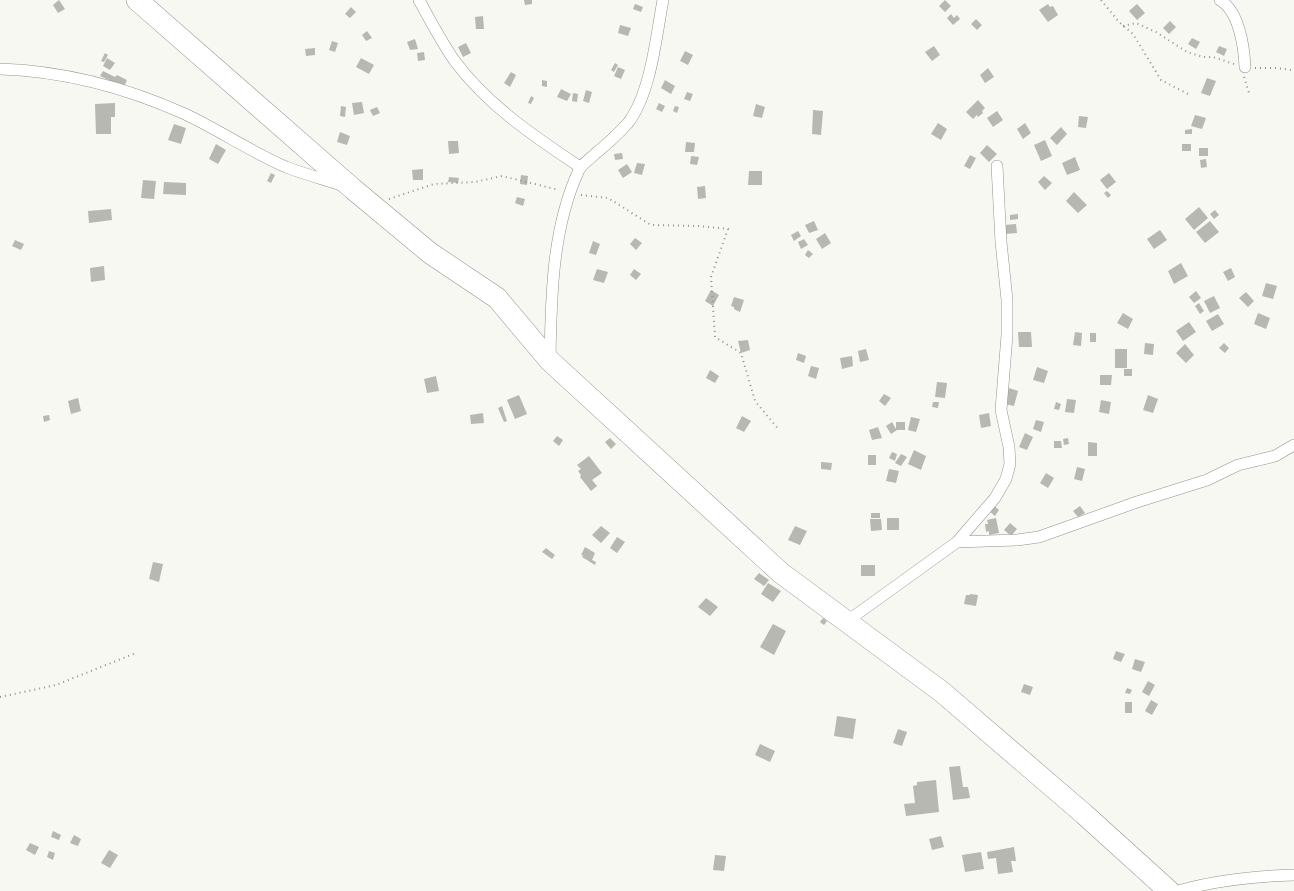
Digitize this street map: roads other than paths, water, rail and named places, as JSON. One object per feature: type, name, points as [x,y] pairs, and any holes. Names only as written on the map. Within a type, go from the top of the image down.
[{"type":"highway","points":[[137,0],[353,189],[430,253],[497,298],[550,361],[781,573],[942,692],[1076,807],[1169,891]]},
{"type":"street","points":[[419,0],[454,60],[478,88],[529,133],[580,168]]},
{"type":"street","points":[[550,361],[551,304],[556,258],[571,190],[580,168],[628,123],[639,105],[646,85],[663,0]]},
{"type":"street","points":[[1220,0],[1227,4],[1234,16],[1244,52],[1245,67]]},
{"type":"street","points":[[0,69],[30,70],[112,88],[157,102],[287,167],[353,189]]},
{"type":"street","points":[[846,622],[957,542],[994,498],[1006,479],[1010,464],[1009,447],[1001,410],[1008,334],[997,166]]},
{"type":"street","points":[[957,542],[1017,540],[1040,537],[1137,502],[1206,480],[1238,465],[1275,456],[1294,445]]},
{"type":"street","points":[[1178,891],[1204,883],[1235,878],[1294,875]]}]
